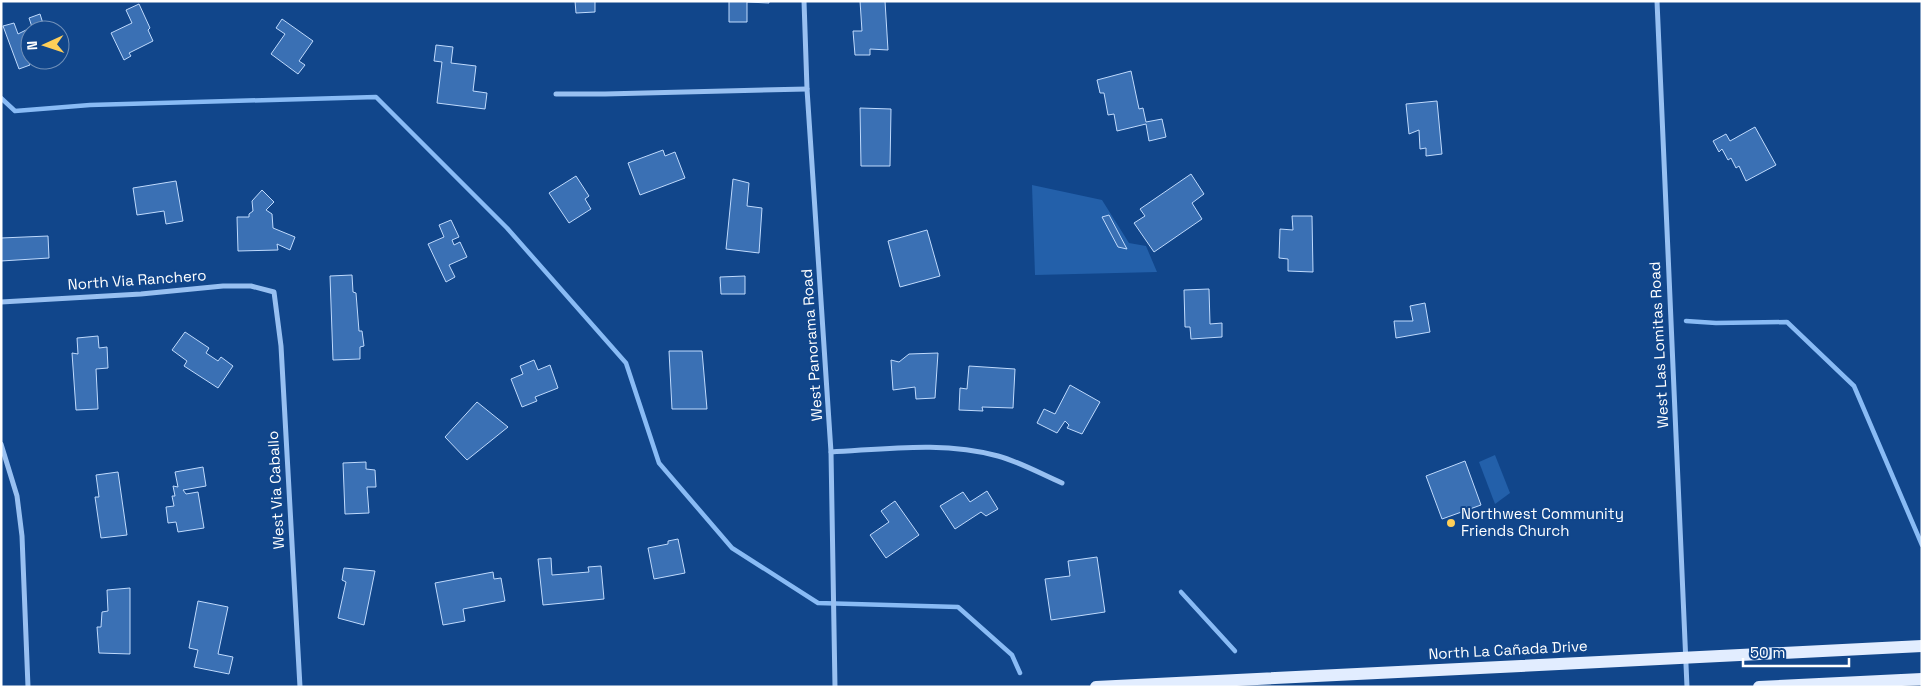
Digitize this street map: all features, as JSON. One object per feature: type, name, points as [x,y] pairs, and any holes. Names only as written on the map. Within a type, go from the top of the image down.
[{"type":"main road","name":"North La Cañada Drive","points":[[1096,687],[1272,683],[1922,646]]},
{"type":"main road","points":[[1759,687],[1862,684],[1922,679]]},
{"type":"street","name":"West Panorama Road","points":[[804,1],[807,89],[831,452],[836,687]]},
{"type":"street","name":"West Las Lomitas Road","points":[[1657,1],[1687,687]]},
{"type":"street","points":[[556,94],[807,89]]},
{"type":"street","name":"North Via Ranchero","points":[[1,302],[141,294],[223,286],[251,286],[274,292]]},
{"type":"street","name":"West Via Caballo","points":[[274,292],[281,346],[300,687]]},
{"type":"street","points":[[1,444],[17,496],[22,536],[28,687]]},
{"type":"street","points":[[831,452],[923,447],[964,449],[999,456],[1062,483]]},
{"type":"shaded area","points":[[1032,185],[1102,200],[1129,243],[1146,246],[1157,272],[1035,275]]},
{"type":"shaded area","points":[[1495,455],[1510,493],[1495,504],[1479,462]]},
{"type":"building","points":[[575,1],[595,1],[595,12],[576,13]]},
{"type":"building","points":[[729,1],[769,1],[769,3],[747,2],[747,22],[729,22]]},
{"type":"building","points":[[860,1],[885,1],[888,50],[870,49],[870,55],[855,55],[853,31],[862,31]]},
{"type":"building","points":[[139,4],[150,28],[148,30],[153,41],[129,53],[131,56],[124,60],[111,33],[132,23],[126,10]]},
{"type":"building","points":[[40,14],[42,20],[30,20],[29,18]]},
{"type":"building","points":[[282,19],[313,41],[299,61],[305,65],[298,74],[271,54],[285,34],[276,28]]},
{"type":"building","points":[[14,23],[18,34],[20,33],[19,69],[3,26]]},
{"type":"building","points":[[436,45],[453,47],[451,63],[476,66],[473,91],[487,93],[485,109],[437,103],[442,62],[434,61]]},
{"type":"building","points":[[1131,71],[1139,109],[1143,108],[1146,122],[1162,119],[1166,137],[1149,141],[1146,124],[1117,131],[1114,114],[1108,115],[1104,93],[1100,93],[1097,80]]},
{"type":"building","points":[[1437,101],[1442,154],[1426,156],[1426,148],[1420,149],[1419,130],[1409,134],[1406,104]]},
{"type":"building","points":[[860,108],[891,109],[890,166],[861,166]]},
{"type":"building","points":[[1755,127],[1776,165],[1746,181],[1739,166],[1736,168],[1731,158],[1728,160],[1722,149],[1719,152],[1713,141],[1726,134],[1730,141]]},
{"type":"building","points":[[663,150],[665,156],[675,152],[685,178],[640,195],[628,163]]},
{"type":"building","points":[[1191,174],[1204,194],[1192,203],[1202,219],[1154,252],[1134,223],[1145,216],[1140,209]]},
{"type":"building","points":[[576,176],[589,196],[585,199],[591,209],[569,223],[549,193]]},
{"type":"building","points":[[733,179],[749,183],[747,206],[762,208],[759,253],[726,249]]},
{"type":"building","points":[[176,181],[183,221],[166,224],[164,211],[137,215],[133,188]]},
{"type":"building","points":[[262,190],[274,202],[266,210],[272,214],[273,228],[295,237],[290,250],[277,244],[278,250],[238,251],[237,217],[249,217],[249,214],[253,211],[252,201]]},
{"type":"building","points":[[1109,215],[1127,249],[1118,247],[1102,217]]},
{"type":"building","points":[[1292,216],[1312,216],[1313,272],[1288,271],[1288,259],[1279,258],[1280,229],[1293,230]]},
{"type":"building","points":[[451,220],[459,237],[452,240],[454,245],[460,242],[467,257],[449,265],[455,277],[446,282],[428,244],[444,237],[439,225]]},
{"type":"building","points":[[927,230],[940,276],[900,287],[888,241]]},
{"type":"building","points":[[48,236],[49,258],[1,261],[1,238]]},
{"type":"building","points":[[352,275],[353,292],[356,293],[359,331],[362,331],[364,346],[360,347],[360,359],[333,360],[330,276]]},
{"type":"building","points":[[745,276],[745,294],[721,294],[720,277]]},
{"type":"building","points":[[1209,289],[1210,324],[1222,323],[1222,337],[1191,339],[1190,327],[1185,327],[1184,290]]},
{"type":"building","points":[[1425,303],[1430,332],[1396,338],[1394,321],[1413,321],[1410,306]]},
{"type":"building","points":[[185,332],[209,348],[206,353],[218,361],[221,357],[233,366],[218,388],[184,366],[187,361],[172,350]]},
{"type":"building","points":[[98,336],[99,348],[107,347],[108,368],[96,369],[98,409],[76,410],[72,353],[78,354],[77,338]]},
{"type":"building","points":[[669,351],[702,351],[707,409],[672,409]]},
{"type":"building","points":[[938,353],[935,398],[916,399],[915,387],[893,390],[891,360],[899,362],[909,354]]},
{"type":"building","points":[[534,360],[538,370],[550,365],[558,388],[535,397],[537,401],[522,407],[511,379],[523,374],[520,366]]},
{"type":"building","points":[[969,366],[1015,369],[1013,408],[982,407],[983,411],[959,410],[960,388],[967,389]]},
{"type":"building","points":[[1070,385],[1100,402],[1082,434],[1067,428],[1069,425],[1065,421],[1057,433],[1037,423],[1044,409],[1055,414]]},
{"type":"building","points":[[477,402],[508,427],[467,460],[445,437]]},
{"type":"building","points":[[1465,461],[1481,505],[1442,519],[1426,476]]},
{"type":"building","points":[[366,462],[366,469],[375,470],[376,487],[367,487],[369,513],[345,514],[343,463]]},
{"type":"building","points":[[203,467],[206,486],[183,490],[186,494],[198,492],[204,528],[178,532],[176,522],[168,523],[166,507],[174,506],[173,486],[178,487],[175,472]]},
{"type":"building","points":[[118,472],[127,535],[101,538],[95,497],[99,497],[96,475]]},
{"type":"building","points":[[987,491],[998,509],[986,516],[981,512],[955,529],[940,506],[963,492],[970,502]]},
{"type":"building","points":[[895,501],[919,535],[886,558],[870,535],[889,522],[881,511]]},
{"type":"building","points":[[678,539],[685,573],[654,579],[648,548],[668,544],[668,541]]},
{"type":"building","points":[[1097,557],[1105,612],[1051,620],[1045,579],[1070,576],[1068,561]]},
{"type":"building","points":[[551,558],[552,575],[589,572],[588,567],[601,566],[604,599],[543,605],[538,559]]},
{"type":"building","points":[[344,568],[375,571],[364,625],[338,618],[346,582],[342,580]]},
{"type":"building","points":[[493,572],[494,579],[501,578],[505,601],[463,609],[465,621],[443,625],[435,583]]},
{"type":"building","points":[[130,588],[130,654],[99,653],[97,627],[101,627],[102,612],[108,611],[107,590]]},
{"type":"building","points":[[198,601],[228,607],[218,654],[233,657],[229,674],[194,667],[198,650],[189,648]]},
{"type":"waterway","points":[[1,98],[15,111],[90,105],[376,97],[507,228],[626,363],[659,463],[732,548],[818,603],[958,607],[1012,655],[1020,673]]},
{"type":"waterway","points":[[1686,321],[1716,323],[1787,322],[1854,386],[1922,545]]},
{"type":"waterway","points":[[1181,592],[1235,651]]},
{"type":"place","name":"Northwest Community Friends Church","points":[[1451,523]]}]
